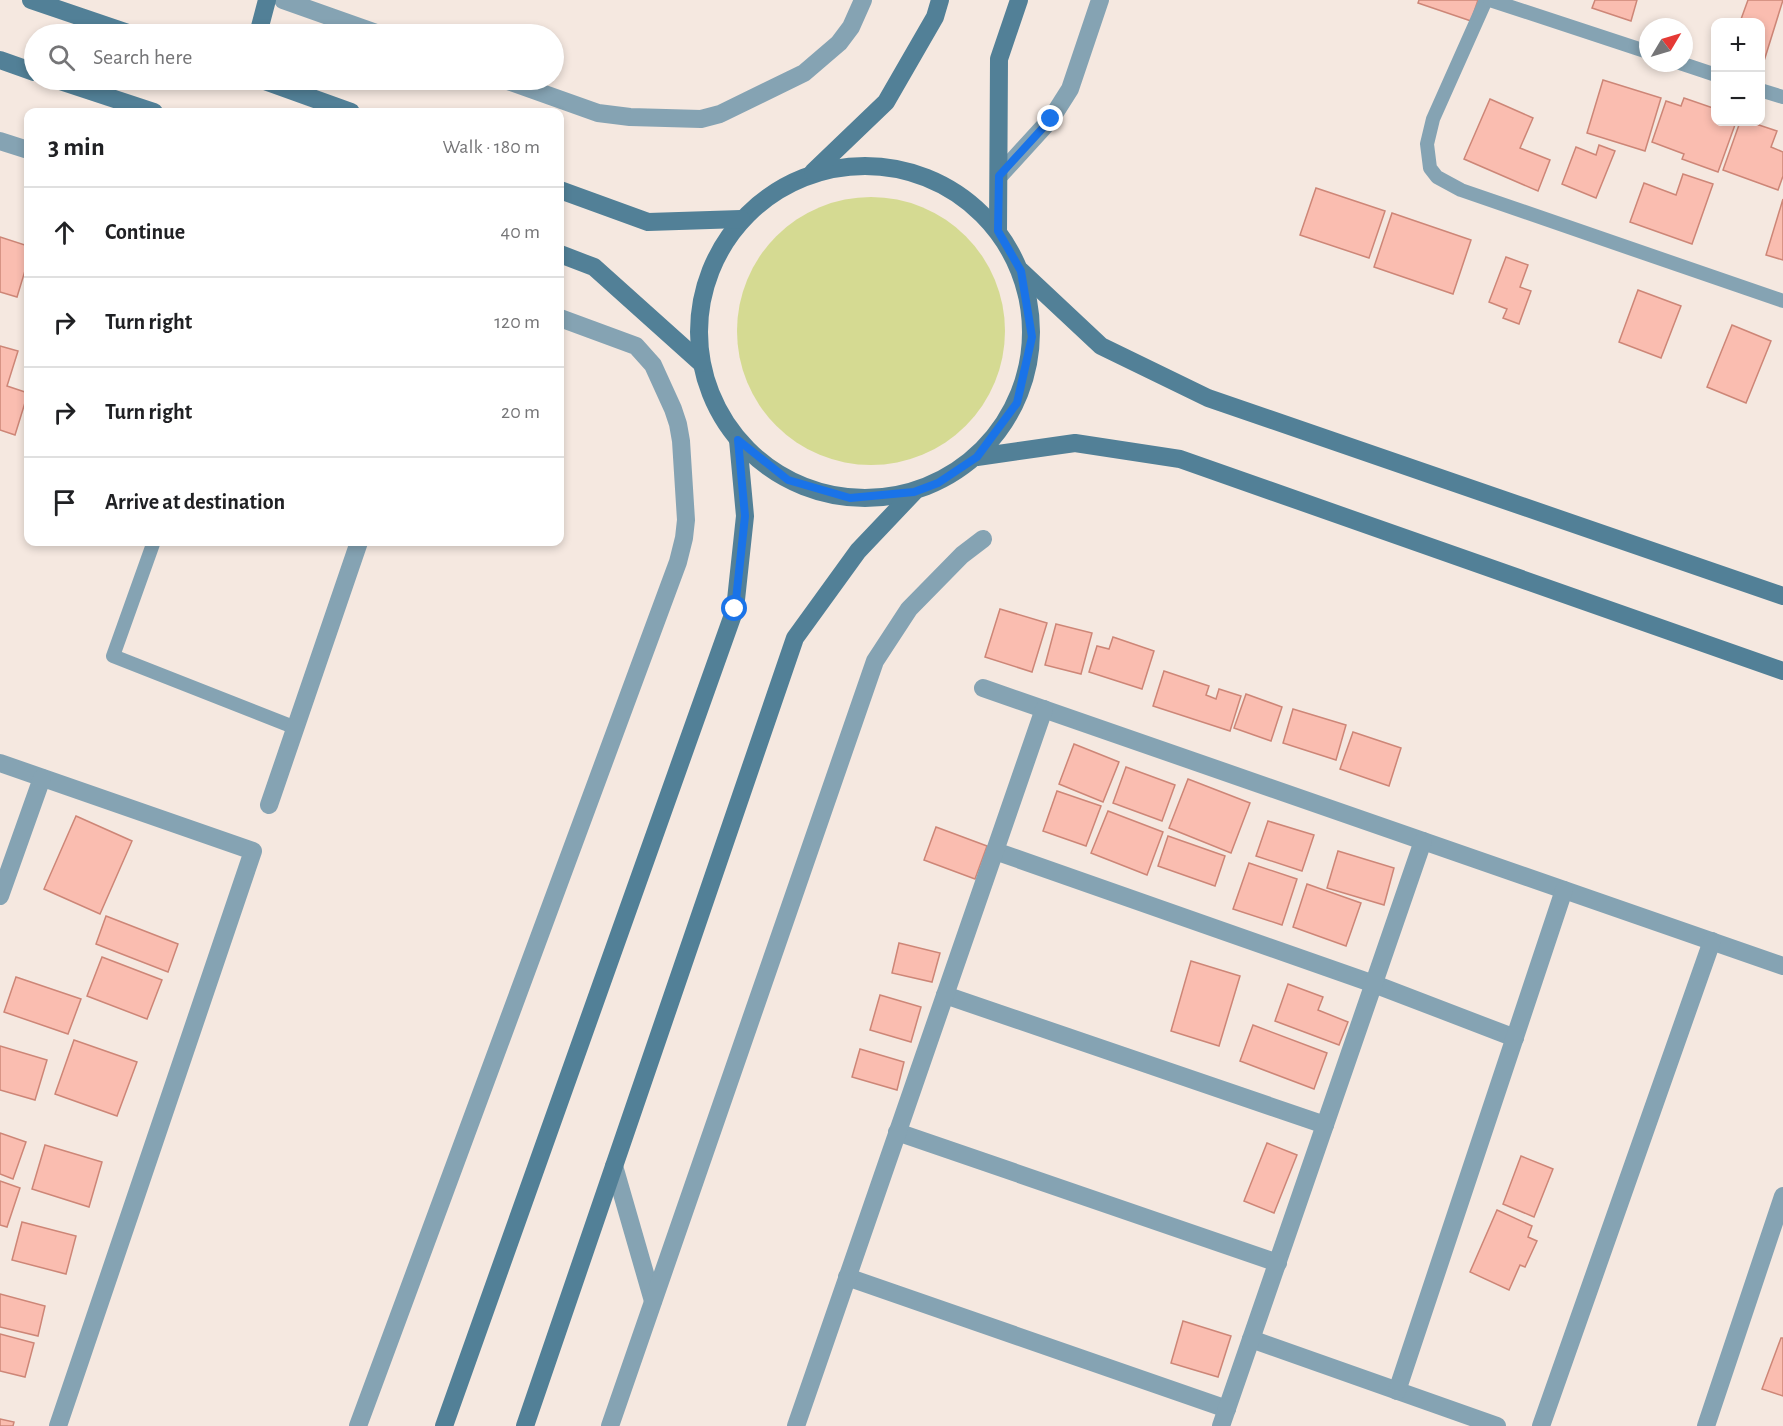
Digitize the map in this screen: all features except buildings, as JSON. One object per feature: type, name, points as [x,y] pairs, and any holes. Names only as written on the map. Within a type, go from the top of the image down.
[{"type":"street","points":[[31,0],[102,24]]},
{"type":"street","points":[[261,24],[267,0]]},
{"type":"street","points":[[283,0],[351,24]]},
{"type":"street","points":[[533,90],[598,113],[630,117],[701,119],[720,114],[804,73],[839,43],[851,27],[863,0]]},
{"type":"street","points":[[940,0],[935,17],[886,102],[813,172],[774,191],[741,219],[713,262],[699,312],[701,363],[714,404],[738,440],[788,480],[850,498],[914,492],[938,483],[977,457],[1017,403],[1032,337],[1021,271]]},
{"type":"street","points":[[998,231],[999,59],[1019,0]]},
{"type":"street","points":[[999,176],[1051,119],[1070,88],[1100,0]]},
{"type":"street","points":[[0,60],[24,68]]},
{"type":"street","points":[[87,90],[142,108]]},
{"type":"street","points":[[290,90],[340,108]]},
{"type":"street","points":[[0,141],[24,149]]},
{"type":"street","points":[[813,172],[881,165],[947,186],[998,231],[1021,271],[1101,346],[1208,398],[1783,596]]},
{"type":"street","points":[[564,191],[648,222],[741,219]]},
{"type":"street","points":[[564,256],[594,267],[701,363]]},
{"type":"street","points":[[358,1426],[678,562],[684,538],[686,520],[678,423],[652,365],[636,346],[564,319]]},
{"type":"street","points":[[444,1426],[735,609],[745,516],[738,440]]},
{"type":"street","points":[[977,457],[1075,443],[1180,459],[1783,671]]},
{"type":"street","points":[[525,1426],[795,638],[858,551],[914,492]]},
{"type":"street","points":[[610,1426],[875,661],[909,609],[962,555],[983,539]]},
{"type":"street","points":[[269,805],[358,546]]},
{"type":"street","points":[[983,688],[1783,966]]},
{"type":"street","points":[[801,1424],[847,1277],[1044,709]]},
{"type":"street","points":[[0,763],[253,851],[58,1426]]},
{"type":"street","points":[[0,896],[42,778]]},
{"type":"street","points":[[847,1277],[1224,1418],[1423,841]]},
{"type":"street","points":[[995,851],[1374,984],[1515,1038]]},
{"type":"street","points":[[1396,1390],[1564,890]]},
{"type":"street","points":[[1541,1426],[1712,941]]},
{"type":"street","points":[[945,995],[1325,1125]]},
{"type":"street","points":[[897,1132],[1278,1263]]},
{"type":"street","points":[[614,1166],[652,1301]]},
{"type":"street","points":[[1706,1426],[1783,1196]]},
{"type":"street","points":[[1251,1340],[1497,1426]]},
{"type":"lane","points":[[1639,49],[1488,0],[1432,119],[1427,144],[1430,168],[1437,177],[1461,190],[1783,301]]},
{"type":"lane","points":[[1693,67],[1711,73]]},
{"type":"lane","points":[[1765,91],[1783,97]]},
{"type":"lane","points":[[152,546],[113,656],[296,728]]},
{"type":"green space","points":[[858,197],[884,197],[922,207],[946,219],[966,236],[983,256],[1000,292],[1005,331],[1000,370],[983,406],[966,426],[946,443],[910,460],[884,465],[858,465],[832,460],[796,443],[767,416],[759,406],[742,370],[737,344],[737,318],[742,292],[759,256],[786,227],[796,219],[832,202]]},
{"type":"route","points":[[735,609],[745,516],[738,440],[788,480],[850,498],[914,492],[938,483],[977,457],[1017,403],[1032,337],[1021,271],[998,231],[999,176],[1051,119]]}]
